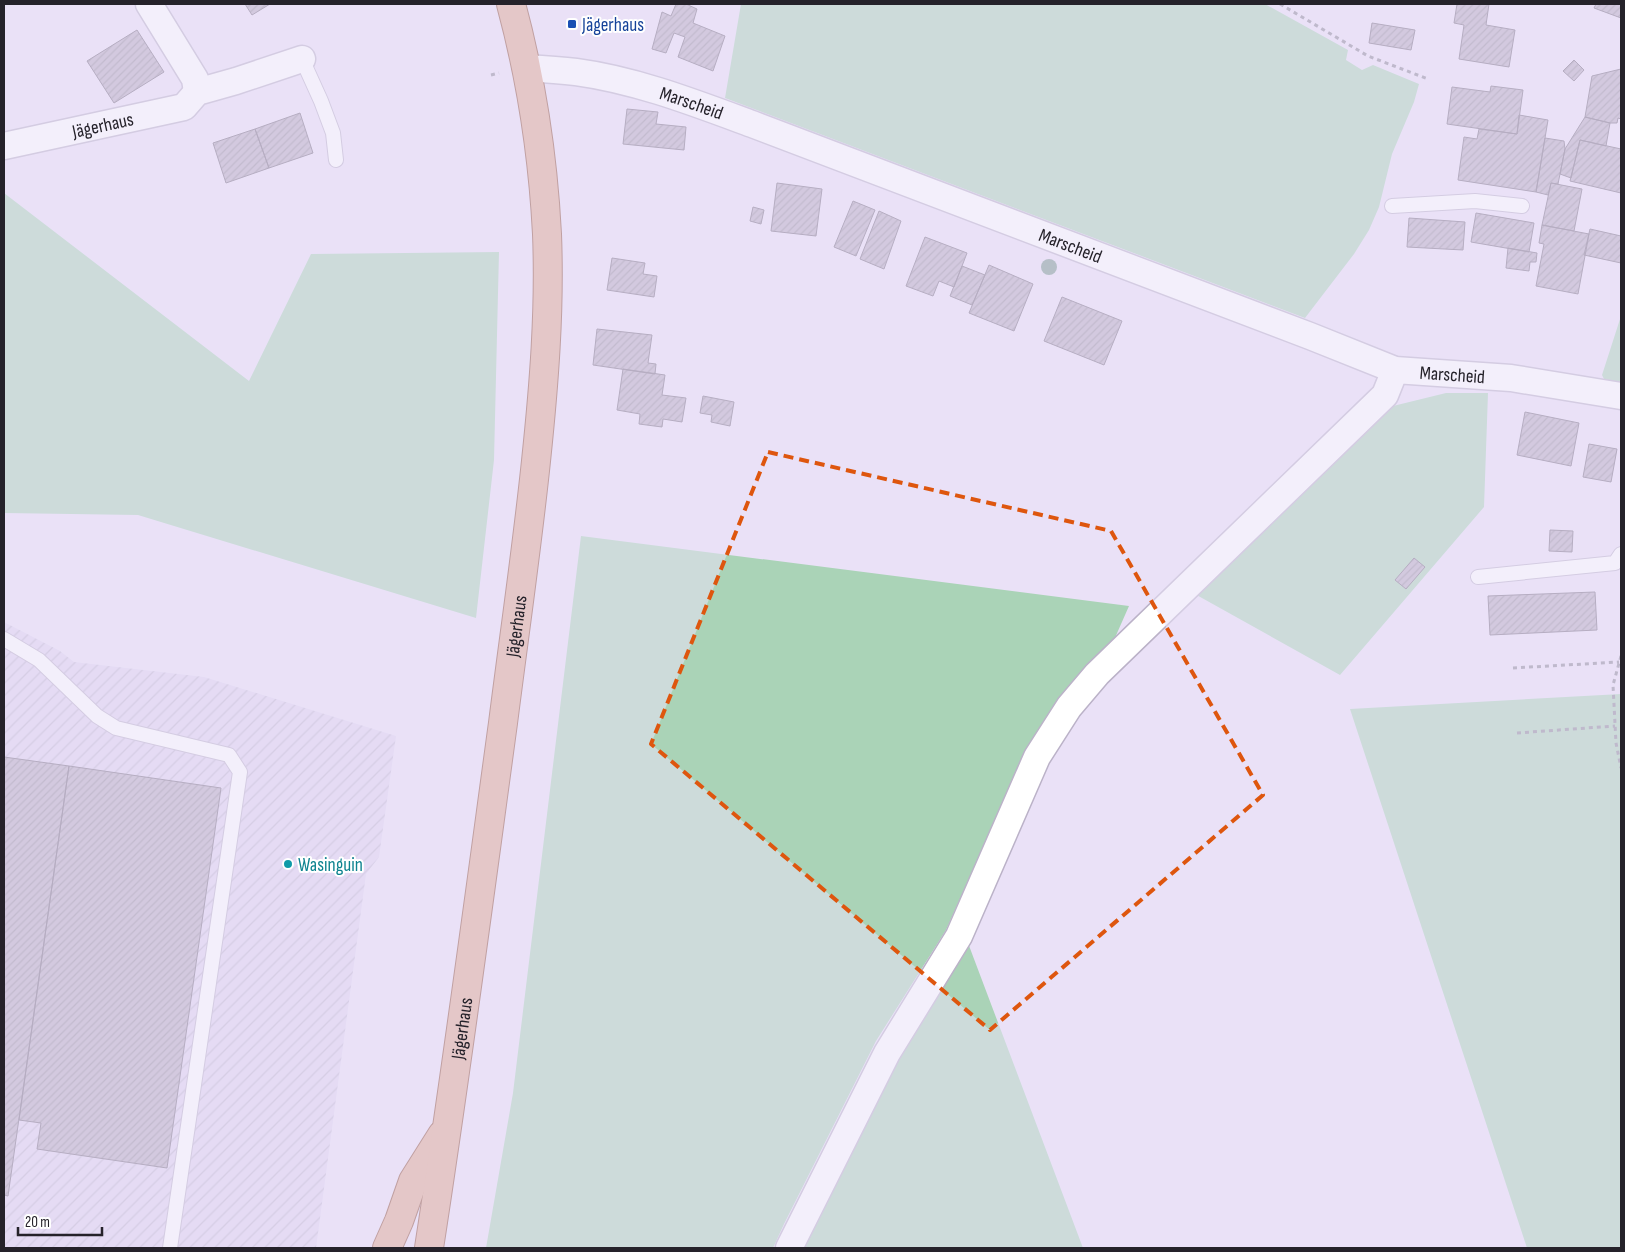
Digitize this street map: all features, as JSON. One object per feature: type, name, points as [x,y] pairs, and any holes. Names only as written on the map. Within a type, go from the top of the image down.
[{"type":"main road","name":"Jägerhaus","points":[[429,1248],[472,951],[515,632],[531,504],[547,336],[546,233],[536,122],[511,4]]},
{"type":"main road","points":[[387,1248],[413,1181],[447,1128]]},
{"type":"street","points":[[148,4],[195,79],[197,92]]},
{"type":"street","name":"Jägerhaus","points":[[4,146],[184,107],[197,92],[302,59]]},
{"type":"street","name":"Marscheid","points":[[526,68],[588,74],[635,85],[692,102],[1301,332],[1395,370],[1510,378],[1621,396]]},
{"type":"street","points":[[789,1248],[887,1053],[960,936],[1037,757],[1069,707],[1097,674],[1385,395],[1395,370]]},
{"type":"lane","points":[[302,59],[333,132],[336,160]]},
{"type":"lane","points":[[1392,206],[1475,201],[1522,206]]},
{"type":"lane","points":[[1478,577],[1615,563],[1621,554]]},
{"type":"lane","points":[[4,639],[39,660],[97,716],[116,728],[229,756],[240,772],[170,1248]]},
{"type":"path","points":[[1280,4],[1368,56],[1428,79]]},
{"type":"path","points":[[1621,656],[1613,686],[1616,743],[1621,767]]},
{"type":"path","points":[[1513,668],[1620,662]]},
{"type":"path","points":[[1517,733],[1615,726]]},
{"type":"highlighted area","points":[[768,452],[1111,531],[1263,795],[990,1030],[651,744]]},
{"type":"shaded area","points":[[4,622],[60,651],[74,662],[204,677],[396,736],[379,857],[366,874],[316,1248],[4,1248]]},
{"type":"green space","points":[[741,4],[1265,4],[1348,50],[1346,60],[1362,70],[1373,65],[1419,84],[1414,102],[1392,154],[1379,207],[1369,230],[1354,254],[1305,318],[725,98]]},
{"type":"green space","points":[[4,193],[249,381],[311,254],[499,252],[494,460],[476,618],[138,515],[4,513]]},
{"type":"green space","points":[[1621,316],[1621,383],[1604,379],[1602,375]]},
{"type":"green space","points":[[1446,393],[1488,393],[1484,507],[1340,675],[1193,593],[1389,407]]},
{"type":"green space","points":[[581,536],[1129,606],[1114,640],[1023,759],[946,930],[876,1041],[773,1248],[486,1248],[513,1093]]},
{"type":"green space","points":[[1621,694],[1621,1248],[1527,1248],[1350,709]]},
{"type":"green space","points":[[968,943],[1083,1248],[798,1248],[896,1060]]},
{"type":"building","points":[[245,4],[270,4],[252,15]]},
{"type":"building","points":[[676,4],[686,4],[697,9],[693,23],[725,36],[713,71],[678,57],[685,37],[674,33],[666,53],[652,49],[662,12],[671,16]]},
{"type":"building","points":[[1457,4],[1489,4],[1486,25],[1515,30],[1509,67],[1459,59],[1464,25],[1454,23]]},
{"type":"building","points":[[1596,4],[1621,4],[1621,18],[1594,8]]},
{"type":"building","points":[[1372,23],[1415,30],[1411,50],[1369,43]]},
{"type":"building","points":[[137,30],[164,72],[114,103],[87,61]]},
{"type":"building","points":[[1574,60],[1584,70],[1574,81],[1563,71]]},
{"type":"building","points":[[1621,69],[1621,119],[1618,118],[1617,123],[1610,123],[1585,117],[1592,76]]},
{"type":"building","points":[[1491,86],[1523,90],[1517,134],[1447,124],[1452,87],[1490,92]]},
{"type":"building","points":[[627,109],[658,112],[656,124],[686,127],[684,150],[623,144]]},
{"type":"building","points":[[300,113],[313,153],[269,168],[255,129]]},
{"type":"building","points":[[1519,115],[1548,120],[1536,192],[1458,180],[1464,137],[1477,139],[1479,129],[1517,134]]},
{"type":"building","points":[[1585,117],[1610,123],[1606,146],[1580,140],[1571,178],[1560,174],[1565,149]]},
{"type":"building","points":[[255,129],[269,168],[226,183],[213,143]]},
{"type":"building","points":[[1545,138],[1564,141],[1565,149],[1558,184],[1551,183],[1548,195],[1536,192]]},
{"type":"building","points":[[1580,140],[1621,149],[1621,193],[1570,181]]},
{"type":"building","points":[[777,183],[822,189],[816,236],[771,231]]},
{"type":"building","points":[[1551,183],[1582,189],[1574,231],[1542,225]]},
{"type":"building","points":[[853,201],[875,210],[856,256],[834,247]]},
{"type":"building","points":[[753,207],[764,210],[761,224],[750,221]]},
{"type":"building","points":[[879,211],[901,221],[884,269],[860,259]]},
{"type":"building","points":[[1476,213],[1534,223],[1529,252],[1471,242]]},
{"type":"building","points":[[1409,218],[1465,222],[1463,250],[1407,247]]},
{"type":"building","points":[[1542,225],[1589,234],[1578,294],[1536,286],[1544,244],[1539,243]]},
{"type":"building","points":[[1590,229],[1621,236],[1621,263],[1584,255]]},
{"type":"building","points":[[925,237],[967,253],[954,287],[939,281],[933,296],[906,286]]},
{"type":"building","points":[[1508,248],[1537,253],[1536,262],[1530,262],[1529,271],[1506,268]]},
{"type":"building","points":[[612,258],[645,263],[643,274],[657,276],[654,297],[607,290]]},
{"type":"building","points":[[989,265],[1033,284],[1014,331],[969,313]]},
{"type":"building","points":[[962,266],[985,275],[972,305],[950,296]]},
{"type":"building","points":[[1062,297],[1122,321],[1104,365],[1044,341]]},
{"type":"building","points":[[597,329],[652,335],[648,363],[656,364],[655,374],[593,365]]},
{"type":"building","points":[[623,369],[665,375],[662,395],[686,398],[682,422],[663,419],[662,427],[639,424],[640,414],[617,410]]},
{"type":"building","points":[[703,396],[734,402],[730,426],[711,422],[712,415],[700,413]]},
{"type":"building","points":[[1525,412],[1579,423],[1571,466],[1517,455]]},
{"type":"building","points":[[1589,444],[1617,449],[1611,482],[1583,477]]},
{"type":"building","points":[[1550,530],[1573,531],[1572,552],[1549,551]]},
{"type":"building","points":[[1414,558],[1425,567],[1406,589],[1395,580]]},
{"type":"building","points":[[1595,592],[1597,630],[1490,635],[1488,596]]},
{"type":"building","points":[[4,757],[69,766],[8,1196],[4,1195]]},
{"type":"building","points":[[69,766],[221,788],[167,1168],[37,1149],[41,1123],[19,1120]]},
{"type":"place","name":"Jägerhaus","points":[[572,24]]},
{"type":"place","name":"Wasinguin","points":[[288,864]]}]
